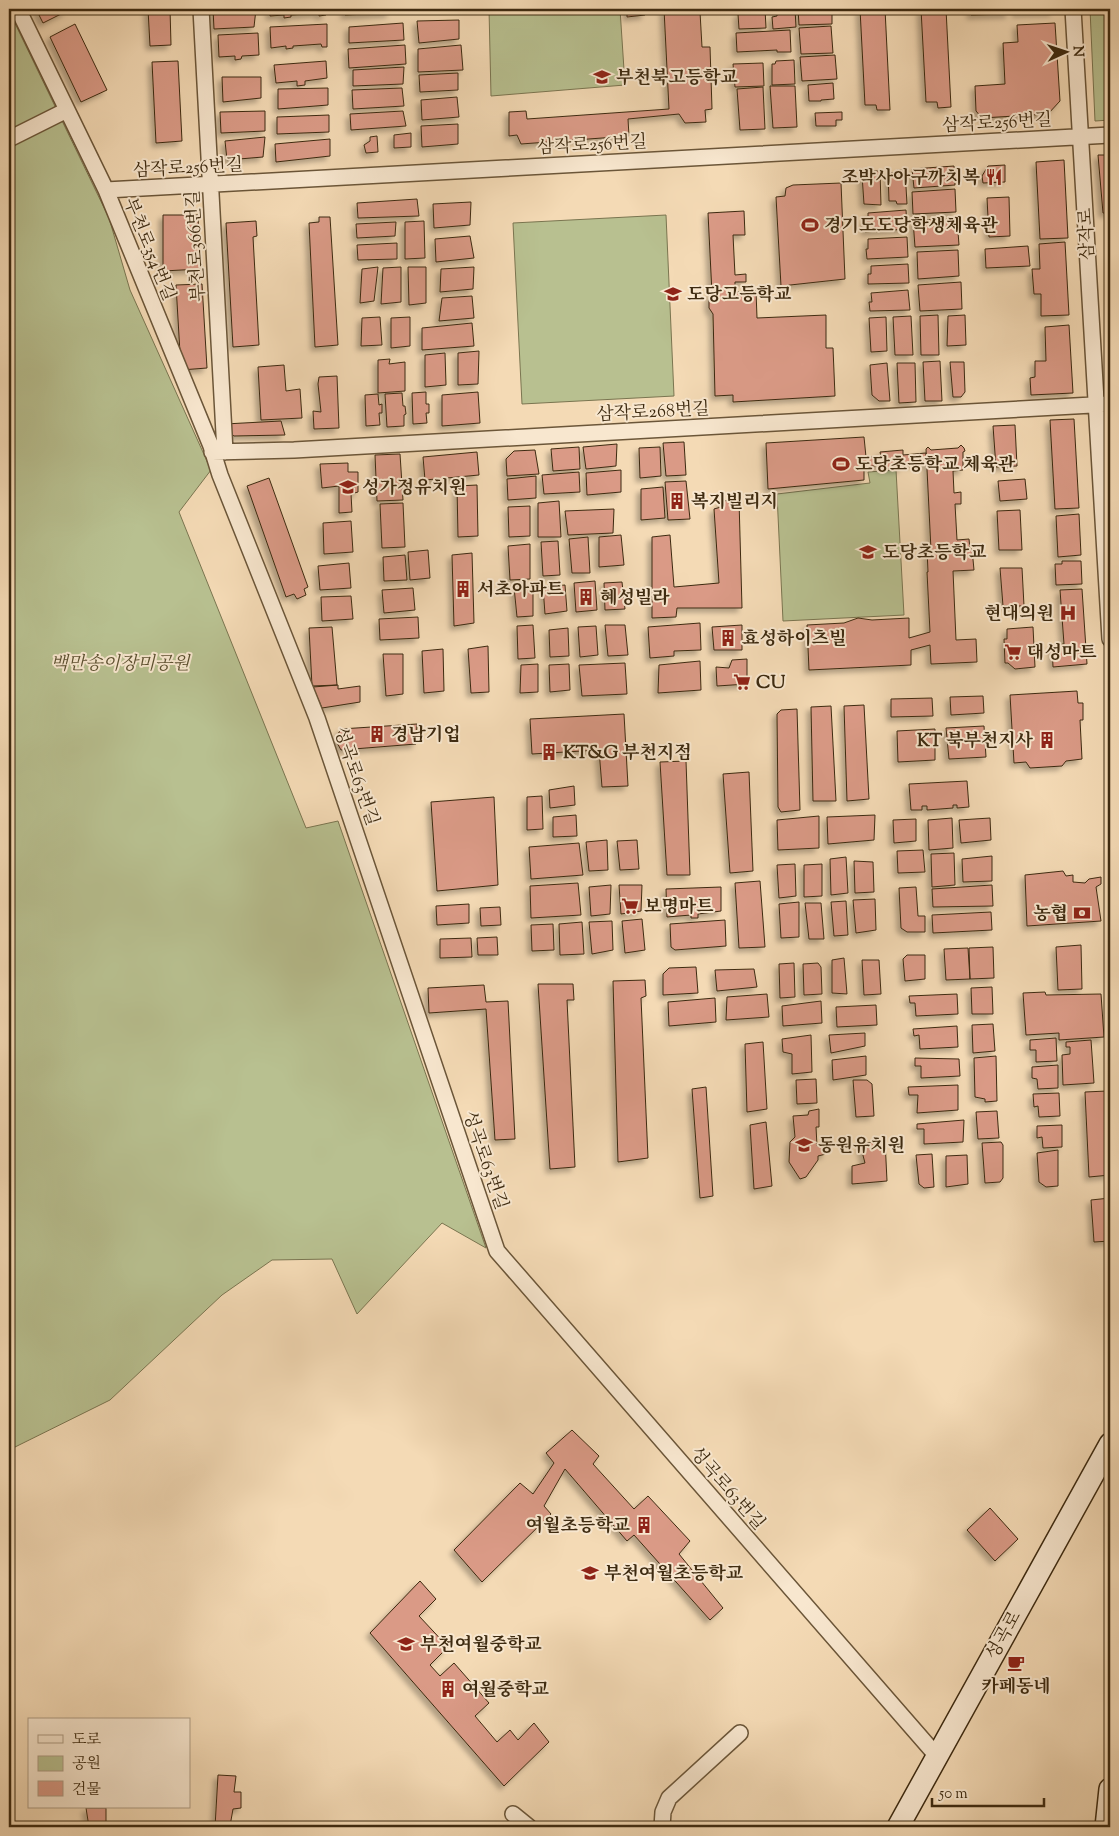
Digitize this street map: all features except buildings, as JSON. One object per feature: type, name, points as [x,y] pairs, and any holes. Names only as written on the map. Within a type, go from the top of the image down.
[{"type":"street","name":"부천로354번길","points":[[18,9],[106,190],[212,446],[219,452]]},
{"type":"street","name":"부천로366번길","points":[[201,9],[210,184],[219,452]]},
{"type":"street","name":"삼작로","points":[[1073,9],[1081,136],[1103,405],[1110,639]]},
{"type":"street","points":[[9,139],[67,110]]},
{"type":"street","name":"삼작로256번길","points":[[106,190],[1110,135]]},
{"type":"street","name":"삼작로268번길","points":[[219,452],[294,450],[1103,405]]},
{"type":"street","name":"성곡로63번길","points":[[219,452],[220,475],[317,718],[496,1251],[936,1756]]},
{"type":"street","name":"성곡로","points":[[898,1827],[1110,1444]]},
{"type":"street","points":[[662,1827],[663,1812],[669,1798],[740,1733]]},
{"type":"street","points":[[1106,1827],[1110,1789]]},
{"type":"street","points":[[513,1814],[529,1827]]},
{"type":"green space","points":[[489,9],[620,9],[625,85],[491,96]]},
{"type":"green space","points":[[1090,9],[1110,9],[1110,120],[1095,121]]},
{"type":"green space","name":"백만송이장미공원","points":[[9,11],[109,218],[130,290],[211,470],[179,512],[306,828],[338,821],[486,1248],[442,1223],[357,1314],[332,1259],[272,1260],[222,1295],[110,1400],[9,1450]]},
{"type":"green space","points":[[666,215],[674,396],[522,404],[513,223]]},
{"type":"green space","points":[[896,470],[904,615],[783,621],[777,494],[870,483],[868,472]]},
{"type":"place","name":"부천북고등학교","points":[[602,77]]},
{"type":"place","name":"조박사아구까치복","points":[[994,177]]},
{"type":"place","name":"경기도도당학생체육관","points":[[810,225]]},
{"type":"place","name":"도당고등학교","points":[[673,294]]},
{"type":"place","name":"도당초등학교 체육관","points":[[841,464]]},
{"type":"place","name":"성가정유치원","points":[[348,487]]},
{"type":"place","name":"복지빌리지","points":[[677,501]]},
{"type":"place","name":"도당초등학교","points":[[868,552]]},
{"type":"place","name":"서초아파트","points":[[463,589]]},
{"type":"place","name":"혜성빌라","points":[[586,597]]},
{"type":"place","name":"현대의원","points":[[1068,613]]},
{"type":"place","name":"효성하이츠빌","points":[[728,638]]},
{"type":"place","name":"대성마트","points":[[1013,652]]},
{"type":"place","name":"CU","points":[[742,682]]},
{"type":"place","name":"경남기업","points":[[377,734]]},
{"type":"place","name":"KT 북부천지사","points":[[1047,740]]},
{"type":"place","name":"KT&G 부천지점","points":[[549,752]]},
{"type":"place","name":"보명마트","points":[[630,906]]},
{"type":"place","name":"농협","points":[[1082,913]]},
{"type":"place","name":"동원유치원","points":[[804,1145]]},
{"type":"place","name":"여월초등학교","points":[[644,1525]]},
{"type":"place","name":"부천여월초등학교","points":[[590,1573]]},
{"type":"place","name":"부천여월중학교","points":[[406,1644]]},
{"type":"place","name":"카페동네","points":[[1016,1663]]},
{"type":"place","name":"여월중학교","points":[[448,1689]]}]
